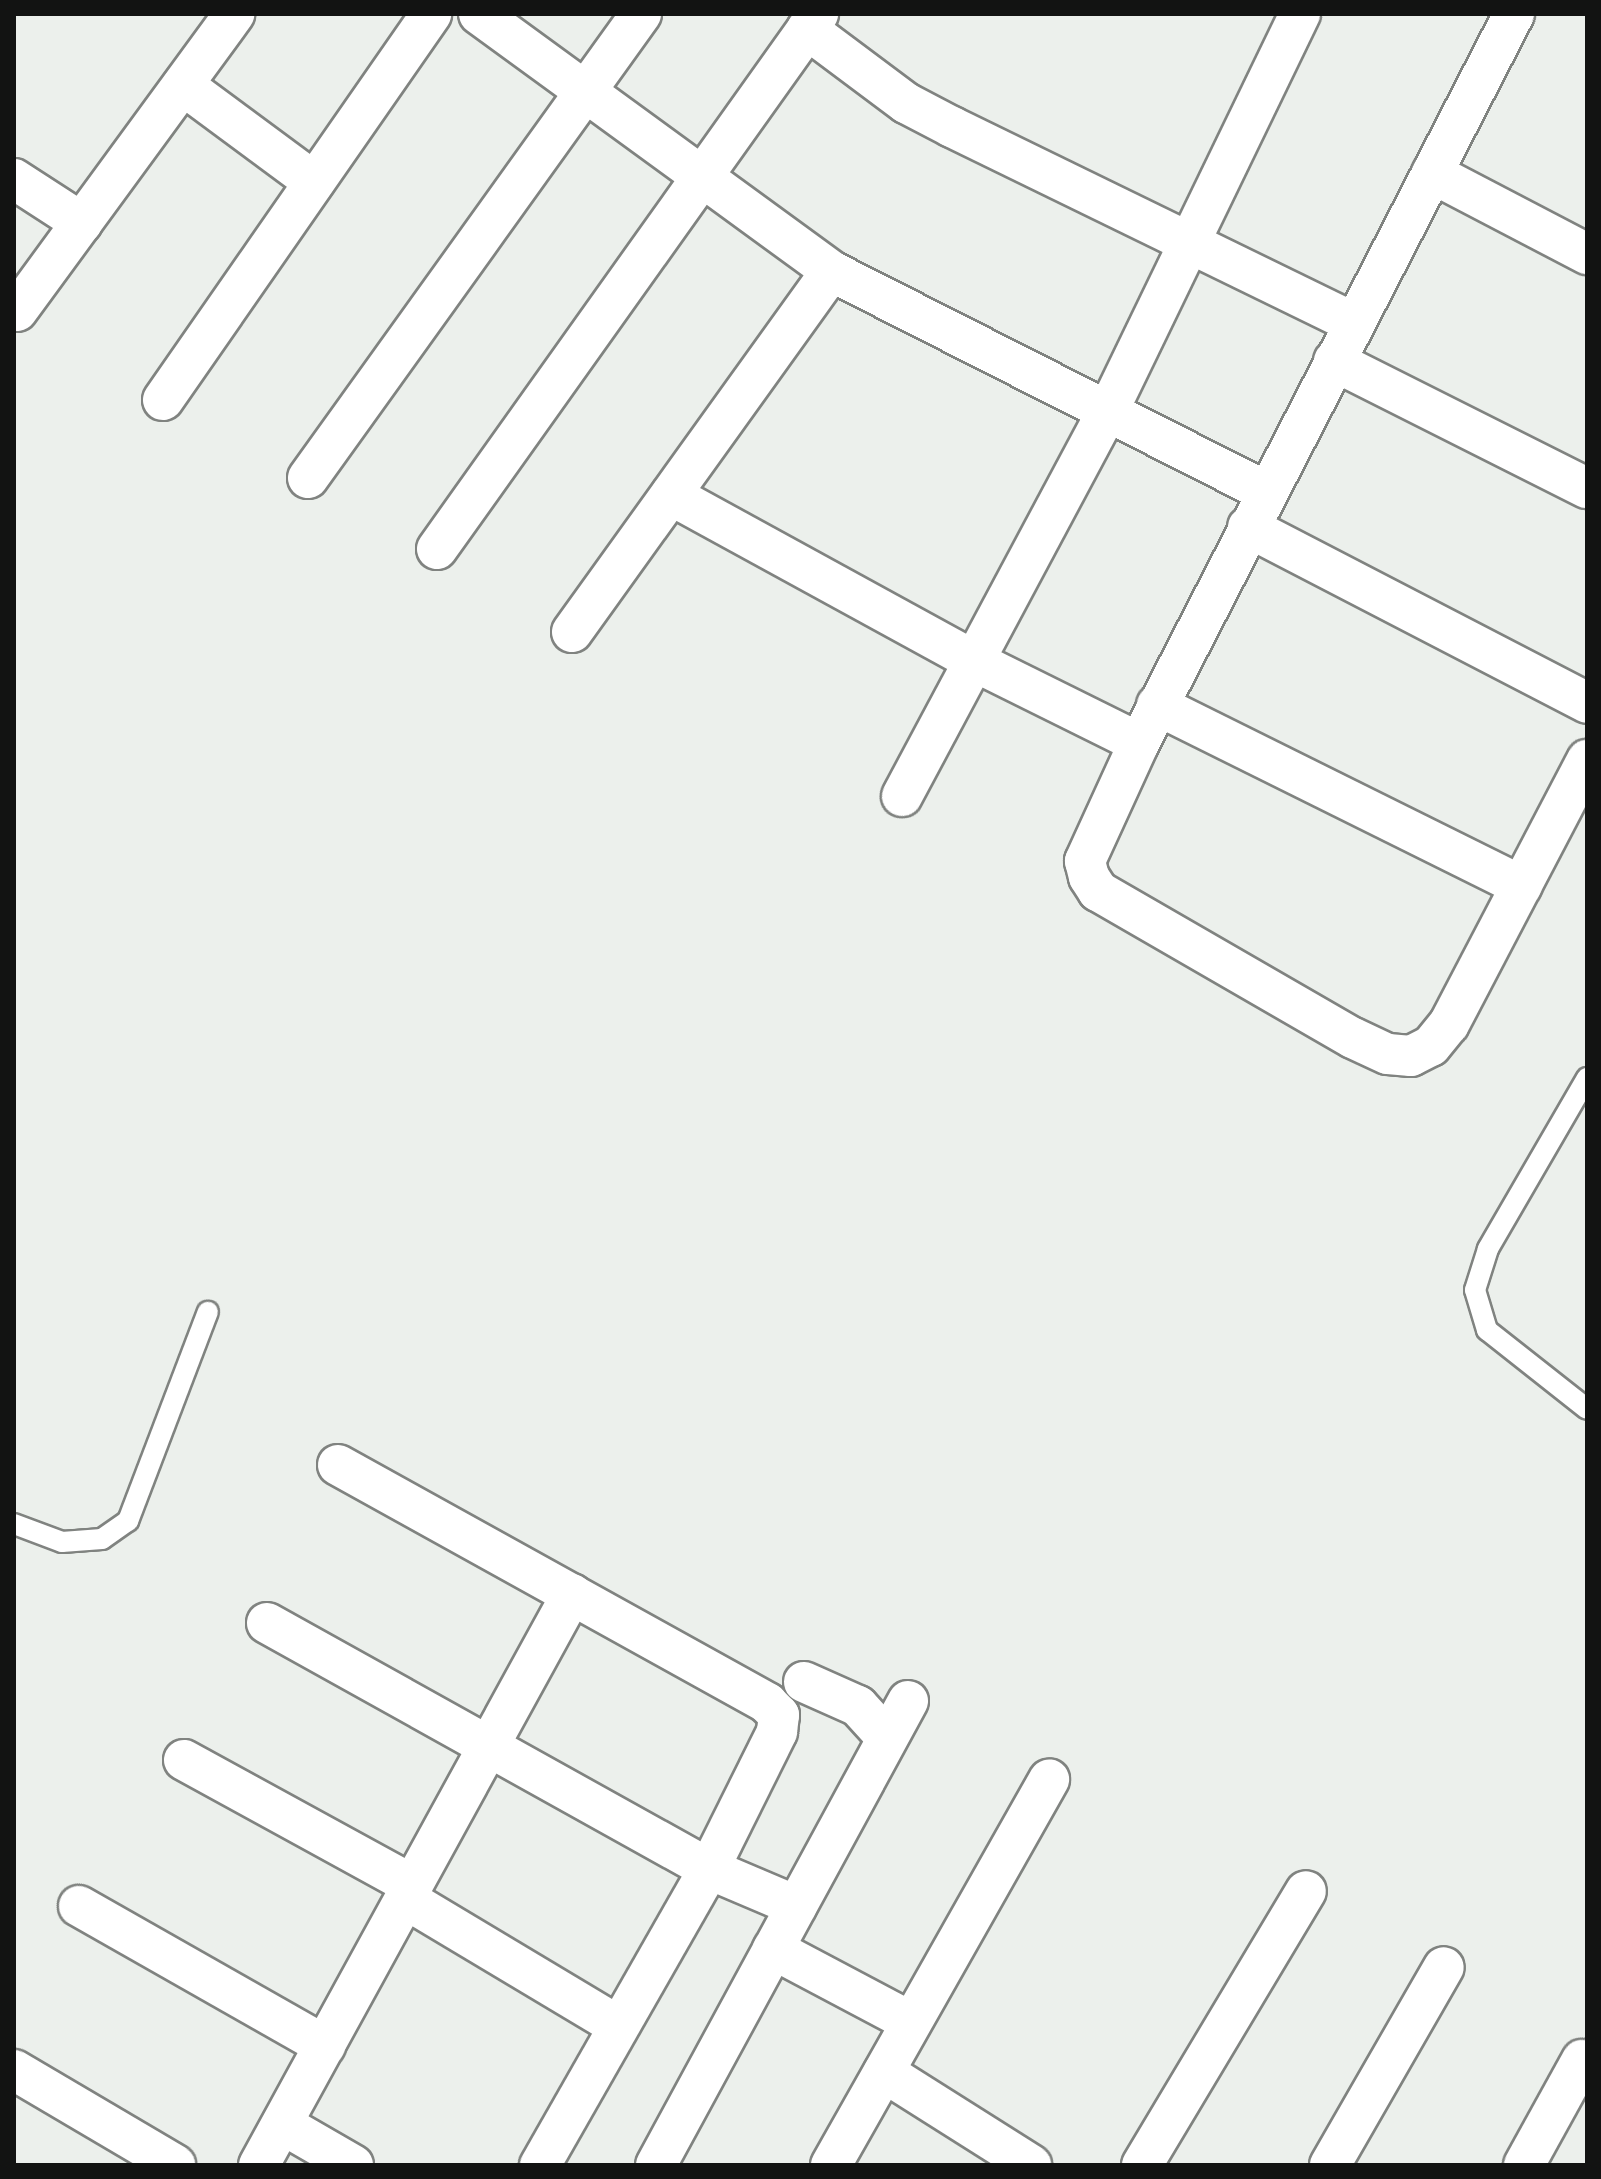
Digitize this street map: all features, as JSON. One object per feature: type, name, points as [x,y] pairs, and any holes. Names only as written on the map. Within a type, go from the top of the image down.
[{"type":"street","points":[[17,311],[234,14]]},
{"type":"street","points":[[163,400],[431,14]]},
{"type":"street","points":[[479,14],[831,271],[1108,411],[1257,509],[1587,703]]},
{"type":"street","points":[[308,478],[641,14]]},
{"type":"street","points":[[902,796],[1108,411],[1300,14]]},
{"type":"street","points":[[1514,14],[1157,705],[1085,861],[1098,891],[1388,1054],[1421,1051],[1449,1024],[1587,760]]},
{"type":"street","points":[[437,549],[812,21],[906,103],[1353,323]]},
{"type":"street","points":[[183,85],[314,182]]},
{"type":"street","points":[[1432,173],[1587,254]]},
{"type":"street","points":[[14,179],[82,223]]},
{"type":"street","points":[[572,632],[831,271]]},
{"type":"street","points":[[1334,361],[1587,488]]},
{"type":"street","points":[[671,495],[974,661],[1139,743]]},
{"type":"street","points":[[1157,705],[1521,886]]},
{"type":"street","points":[[338,1465],[767,1703],[779,1715],[777,1732],[709,1869],[540,2165]]},
{"type":"street","points":[[259,2165],[572,1594]]},
{"type":"street","points":[[267,1623],[709,1869],[796,1906]]},
{"type":"street","points":[[804,1682],[858,1706],[887,1738]]},
{"type":"street","points":[[656,2165],[908,1701]]},
{"type":"street","points":[[184,1760],[409,1892],[618,2026]]},
{"type":"street","points":[[831,2165],[1049,1779]]},
{"type":"street","points":[[1142,2165],[1306,1891]]},
{"type":"street","points":[[79,1906],[325,2046]]},
{"type":"street","points":[[773,1949],[911,2022]]},
{"type":"street","points":[[1330,2165],[1444,1967]]},
{"type":"street","points":[[1524,2165],[1582,2060]]},
{"type":"street","points":[[14,2070],[175,2165]]},
{"type":"street","points":[[884,2072],[1031,2165]]},
{"type":"street","points":[[282,2124],[353,2165]]},
{"type":"lane","points":[[1587,1078],[1488,1249],[1475,1290],[1487,1330],[1587,1409]]},
{"type":"lane","points":[[14,1524],[62,1542],[102,1539],[128,1521],[208,1312]]}]
